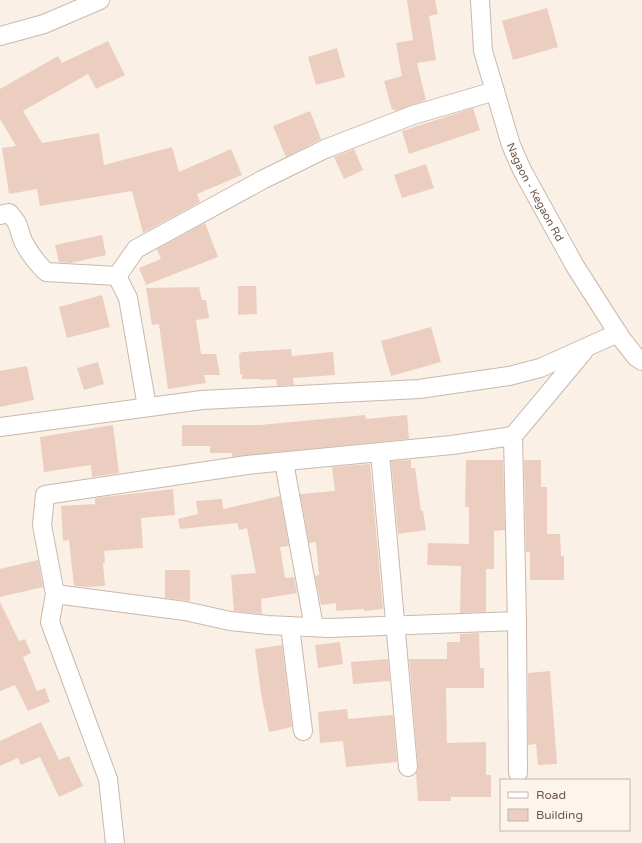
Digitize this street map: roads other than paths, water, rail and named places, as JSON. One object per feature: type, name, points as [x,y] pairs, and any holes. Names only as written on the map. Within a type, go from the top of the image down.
[{"type":"street","points":[[0,36],[44,24],[100,0]]},
{"type":"street","name":"Nagaon - Kegaon Rd","points":[[480,0],[483,51],[511,145],[522,170],[575,266],[618,333],[636,357],[642,361]]},
{"type":"street","points":[[117,276],[136,249],[262,180],[325,149],[413,115],[495,91]]},
{"type":"street","points":[[0,215],[9,213],[19,224],[23,240],[34,261],[46,272],[117,276]]},
{"type":"street","points":[[117,276],[128,298],[147,407]]},
{"type":"street","points":[[0,427],[202,400],[419,389],[510,376],[540,368],[618,333]]},
{"type":"street","points":[[518,773],[517,621],[513,436],[588,347]]},
{"type":"street","points":[[115,843],[108,779],[50,622],[55,594],[42,525],[45,495],[247,465],[380,453],[513,436]]},
{"type":"street","points":[[380,453],[408,767]]},
{"type":"street","points":[[284,462],[314,627]]},
{"type":"street","points":[[55,594],[185,611],[230,621],[290,626],[396,626],[517,621]]},
{"type":"street","points":[[290,626],[303,731]]}]
